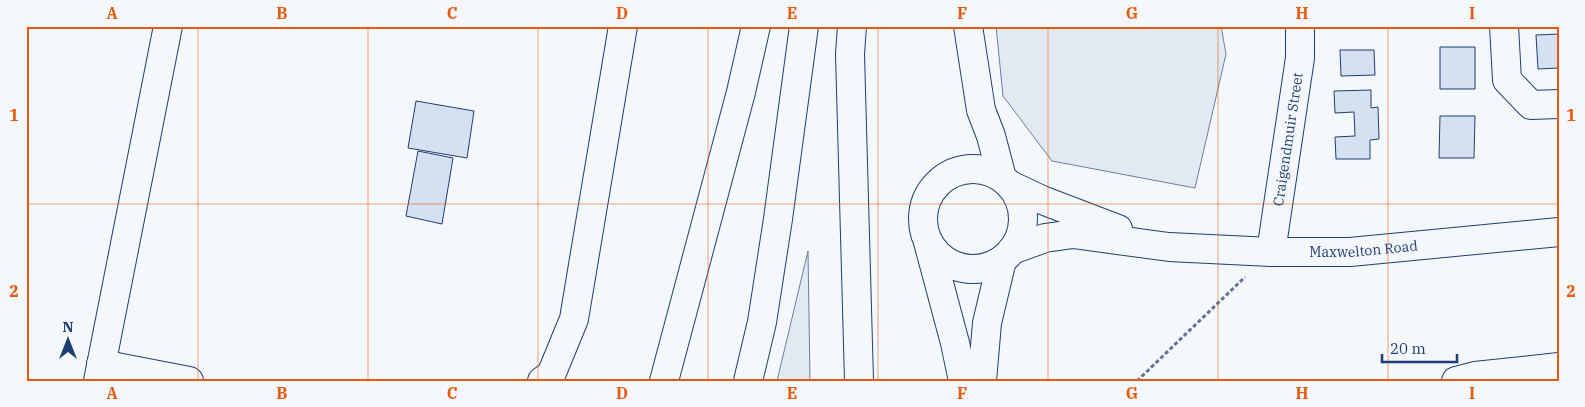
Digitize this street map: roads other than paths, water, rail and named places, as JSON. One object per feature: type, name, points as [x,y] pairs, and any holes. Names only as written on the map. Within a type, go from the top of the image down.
[{"type":"main road","points":[[168,26],[100,372],[189,381]]},
{"type":"main road","points":[[542,381],[551,375],[574,319],[623,26]]},
{"type":"main road","points":[[664,381],[756,26]]},
{"type":"main road","points":[[748,381],[762,322],[804,26]]},
{"type":"main road","points":[[852,26],[850,54],[859,381]]},
{"type":"main road","points":[[968,26],[981,110],[1006,181],[1018,197],[1023,216],[1022,230],[1007,255],[988,323],[982,381]]},
{"type":"main road","name":"Craigendmuir Street","points":[[1271,252],[1300,58],[1300,26]]},
{"type":"main road","points":[[1504,26],[1507,80],[1531,105],[1559,104]]},
{"type":"main road","points":[[963,381],[942,290],[926,235],[923,221],[924,207],[930,194],[939,182],[951,174],[966,169],[982,170],[1006,181]]},
{"type":"main road","name":"Maxwelton Road","points":[[1006,181],[1042,200],[1169,247]]},
{"type":"main road","name":"Maxwelton Road","points":[[1007,255],[1045,238],[1073,234],[1169,247],[1271,252],[1350,252],[1559,232]]},
{"type":"main road","points":[[926,235],[933,248],[943,259],[958,266],[974,269],[991,266],[1007,255]]},
{"type":"main road","points":[[1456,381],[1475,376],[1559,368]]}]
